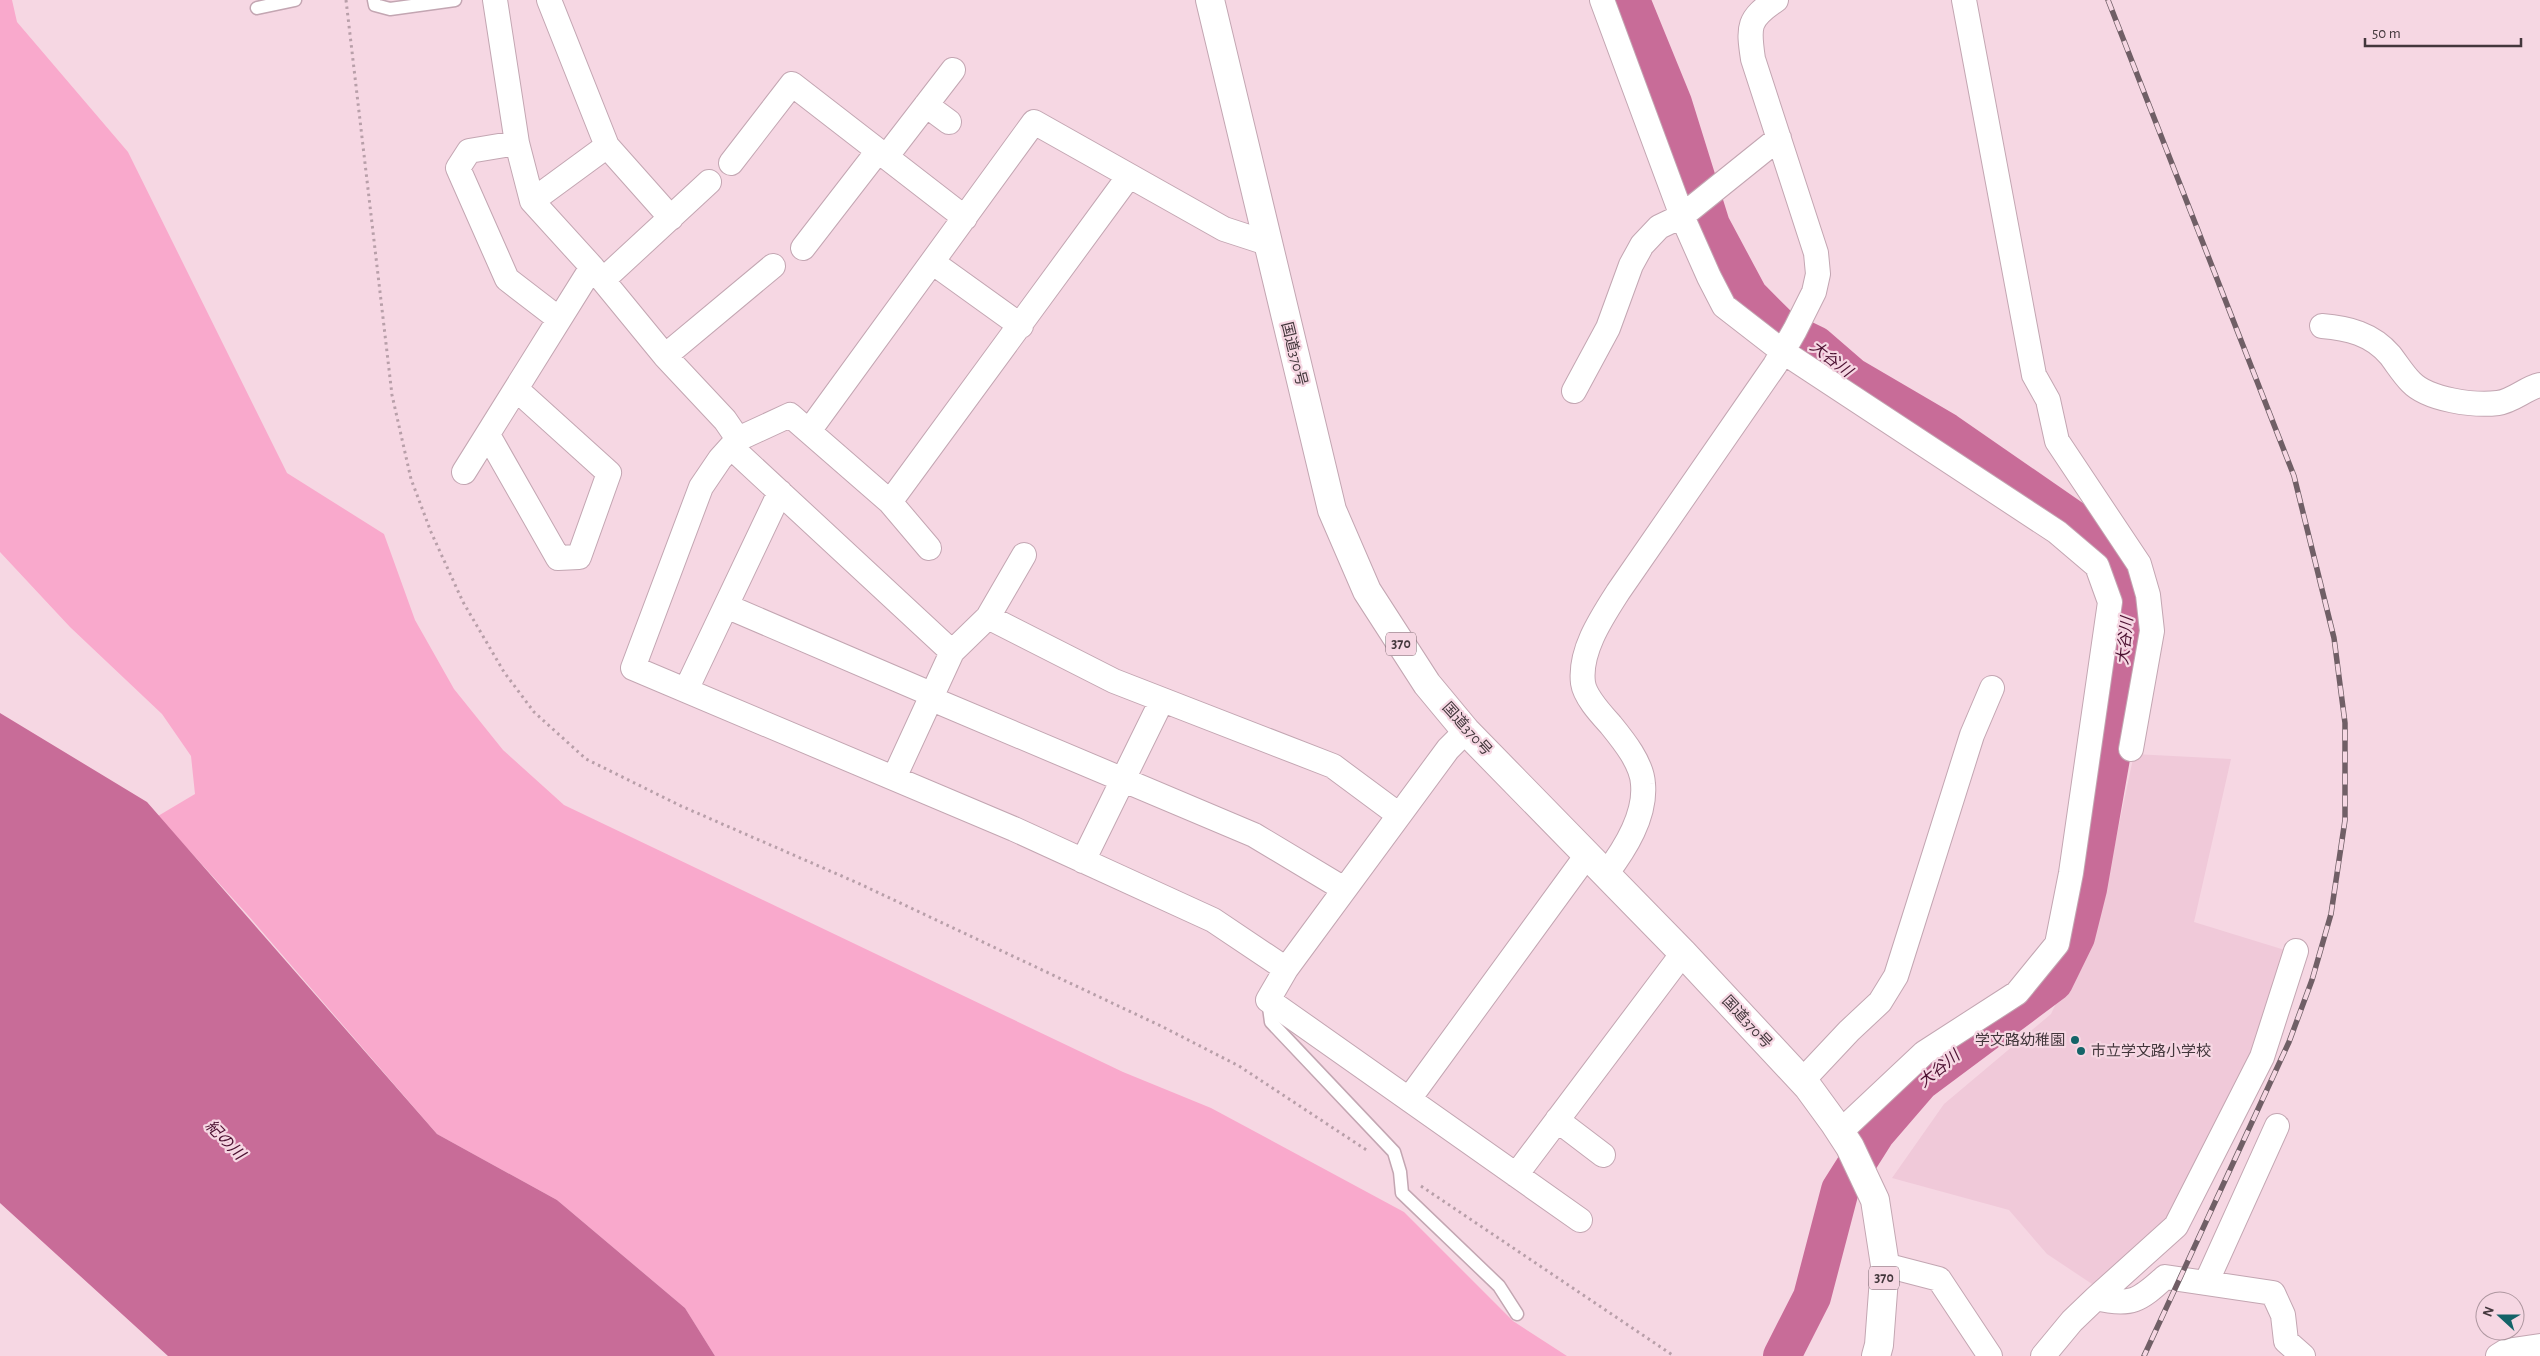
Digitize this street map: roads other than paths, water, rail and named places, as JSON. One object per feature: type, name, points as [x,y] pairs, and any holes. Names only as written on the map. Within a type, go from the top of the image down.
[{"type":"highway","name":"国道370号","points":[[1210,0],[1332,510],[1367,591],[1427,684],[1466,731],[1683,953],[1802,1081],[1845,1140],[1875,1200],[1885,1264],[1879,1345],[1876,1356]]},
{"type":"street","points":[[495,0],[518,143],[532,201],[597,274],[665,356],[725,420],[735,443],[780,492],[952,652]]},
{"type":"street","points":[[549,0],[606,146],[670,218]]},
{"type":"street","points":[[1602,0],[1682,216],[1724,306],[1782,351],[2058,532],[2096,566],[2110,602],[2073,863],[2057,944],[2017,993],[1924,1053],[1845,1140]]},
{"type":"street","points":[[1606,874],[1630,837],[1642,806],[1644,783],[1624,740],[1599,712],[1583,684],[1584,665],[1590,645],[1601,620],[1618,592],[1769,373],[1795,330],[1814,292],[1818,274],[1816,253],[1753,59],[1750,36],[1756,14],[1776,0]]},
{"type":"street","points":[[1964,0],[2034,375],[2048,400],[2057,441],[2134,557],[2148,595],[2152,631],[2131,749]]},
{"type":"street","points":[[803,248],[953,70]]},
{"type":"street","points":[[731,163],[792,84],[965,218]]},
{"type":"street","points":[[926,104],[949,122]]},
{"type":"street","points":[[809,431],[1034,122],[1224,229],[1267,243]]},
{"type":"street","points":[[1574,391],[1608,328],[1631,265],[1642,246],[1660,227],[1682,216],[1779,138]]},
{"type":"street","points":[[518,143],[469,151],[458,168],[507,280],[559,319]]},
{"type":"street","points":[[532,201],[606,146]]},
{"type":"street","points":[[890,502],[1021,326],[1129,176]]},
{"type":"street","points":[[464,472],[559,319],[597,274],[670,218],[709,182]]},
{"type":"street","points":[[932,262],[1021,326]]},
{"type":"street","points":[[665,356],[773,266]]},
{"type":"street","points":[[2322,326],[2344,328],[2368,337],[2389,353],[2412,384],[2436,396],[2466,404],[2500,403],[2540,385]]},
{"type":"street","points":[[488,434],[558,558],[579,557],[609,473],[516,389]]},
{"type":"street","points":[[929,548],[890,502],[790,415],[735,443],[720,459],[702,487],[633,668],[1083,860],[1213,920],[1286,969]]},
{"type":"street","points":[[686,690],[780,492]]},
{"type":"street","points":[[894,778],[952,652],[988,617],[1024,555]]},
{"type":"street","points":[[726,606],[924,691],[931,697],[1122,781],[1254,835],[1344,889]]},
{"type":"street","points":[[988,617],[1114,681],[1333,766],[1399,815]]},
{"type":"street","points":[[1802,1081],[1848,1031],[1880,1002],[1896,976],[1972,735],[1992,688]]},
{"type":"street","points":[[1083,860],[1162,700]]},
{"type":"street","points":[[1466,731],[1448,748],[1344,889],[1286,969],[1268,1000],[1580,1220]]},
{"type":"street","points":[[1409,1099],[1587,855]]},
{"type":"street","points":[[2043,1356],[2072,1321],[2176,1226],[2262,1057],[2296,951]]},
{"type":"street","points":[[1516,1175],[1683,953]]},
{"type":"street","points":[[1558,1120],[1603,1155]]},
{"type":"street","points":[[2206,1283],[2278,1126]]},
{"type":"street","points":[[1885,1264],[1939,1279],[1990,1356]]},
{"type":"street","points":[[2096,1298],[2116,1303],[2129,1302],[2144,1297],[2165,1277],[2273,1294],[2283,1316],[2286,1341],[2302,1356]]},
{"type":"street","points":[[2498,1356],[2506,1351],[2540,1346]]},
{"type":"lane","points":[[257,8],[295,0]]},
{"type":"lane","points":[[374,0],[375,5],[390,9],[455,0]]},
{"type":"lane","points":[[1268,1000],[1271,1022],[1394,1152],[1400,1172],[1402,1193],[1500,1286],[1517,1314]]},
{"type":"water","name":"紀の川","points":[[0,713],[147,802],[437,1134],[557,1200],[685,1308],[715,1356],[168,1356],[0,1203]]},
{"type":"waterway","name":"大谷川","points":[[1631,0],[1673,103],[1711,225],[1749,296],[1781,328],[1816,345],[1853,377],[1947,432],[2087,529],[2122,565],[2129,615],[2111,758],[2088,889],[2076,937],[2054,982],[1920,1082],[1876,1133],[1840,1190],[1812,1297],[1782,1356]]},
{"type":"railway","points":[[2108,0],[2294,476],[2334,638],[2345,723],[2345,820],[2331,914],[2312,980],[2289,1042],[2144,1356]]},
{"type":"place","name":"学文路幼稚園","points":[[2075,1040]]},
{"type":"place","name":"市立学文路小学校","points":[[2081,1051]]}]
